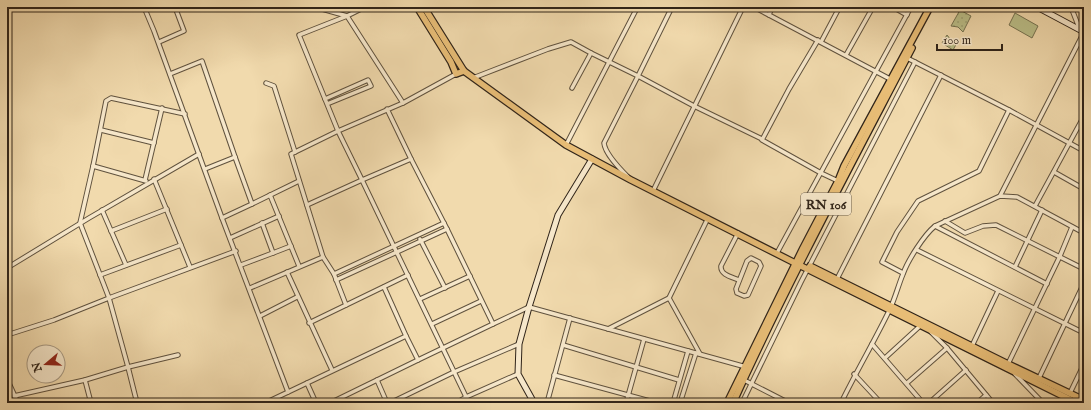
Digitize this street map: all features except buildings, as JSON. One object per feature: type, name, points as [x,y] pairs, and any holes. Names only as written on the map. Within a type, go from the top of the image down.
[{"type":"main road","points":[[417,7],[451,62],[456,74],[464,71]]},
{"type":"main road","points":[[424,7],[464,71],[566,145],[631,180],[777,253],[1084,400]]},
{"type":"main road","name":"RN 106","points":[[727,403],[747,367],[844,166],[930,7]]},
{"type":"main road","name":"RN 106","points":[[798,263],[933,7]]},
{"type":"main road","points":[[890,308],[920,326],[1077,403]]},
{"type":"main road","points":[[733,403],[744,380],[747,367]]},
{"type":"street","points":[[144,7],[159,42],[222,218],[250,288],[288,392]]},
{"type":"street","points":[[159,42],[184,31],[175,7]]},
{"type":"street","points":[[315,7],[347,16],[403,103]]},
{"type":"street","points":[[365,7],[347,16],[299,35],[338,132],[469,403]]},
{"type":"street","points":[[566,145],[636,7]]},
{"type":"street","points":[[631,180],[616,164],[605,148],[604,143],[672,7]]},
{"type":"street","points":[[653,191],[743,7]]},
{"type":"street","points":[[754,7],[890,79]]},
{"type":"street","points":[[769,14],[772,7]]},
{"type":"street","points":[[762,139],[789,89],[839,8],[833,7]]},
{"type":"street","points":[[846,55],[873,7]]},
{"type":"street","points":[[893,7],[907,15]]},
{"type":"street","points":[[777,253],[911,7]]},
{"type":"street","points":[[1037,7],[1083,31]]},
{"type":"street","points":[[1071,7],[1083,31]]},
{"type":"street","points":[[1000,196],[1083,31]]},
{"type":"street","points":[[473,78],[548,48],[571,42],[694,106],[762,139],[821,173],[838,181]]},
{"type":"street","points":[[572,88],[591,53]]},
{"type":"street","points":[[906,58],[1009,110],[1084,151]]},
{"type":"street","points":[[170,74],[202,61],[234,157],[252,204]]},
{"type":"street","points":[[742,403],[809,267],[916,62]]},
{"type":"street","points":[[346,304],[334,274],[323,257],[291,154],[403,103],[456,74]]},
{"type":"street","points":[[836,281],[941,75]]},
{"type":"street","points":[[325,99],[368,80],[371,86],[328,104]]},
{"type":"street","points":[[266,83],[274,86],[295,152]]},
{"type":"street","points":[[136,403],[128,367],[109,298],[80,224],[106,101],[111,98],[185,114]]},
{"type":"street","points":[[145,180],[162,108]]},
{"type":"street","points":[[387,109],[470,276],[492,324]]},
{"type":"street","points":[[903,273],[882,262],[897,232],[918,201],[979,171],[1009,110]]},
{"type":"street","points":[[1036,206],[1084,116]]},
{"type":"street","points":[[101,130],[154,143]]},
{"type":"street","points":[[7,268],[154,179],[199,154]]},
{"type":"street","points":[[205,168],[234,157]]},
{"type":"street","points":[[307,205],[411,159]]},
{"type":"street","points":[[522,403],[535,402],[518,374],[519,344],[529,307],[558,215],[592,159]]},
{"type":"street","points":[[93,166],[150,182]]},
{"type":"street","points":[[1054,172],[1084,189]]},
{"type":"street","points":[[154,179],[190,268]]},
{"type":"street","points":[[222,218],[300,181]]},
{"type":"street","points":[[270,195],[299,266]]},
{"type":"street","points":[[841,403],[854,374],[872,344],[890,308],[903,273],[928,231],[935,226],[1000,196],[1017,197],[1084,233]]},
{"type":"street","points":[[111,231],[167,209]]},
{"type":"street","points":[[102,210],[126,265]]},
{"type":"street","points":[[1015,267],[1042,210]]},
{"type":"street","points":[[230,238],[279,216]]},
{"type":"street","points":[[608,329],[669,298],[708,218]]},
{"type":"street","points":[[945,221],[965,233],[983,226],[996,225],[1084,269]]},
{"type":"street","points":[[262,223],[273,253]]},
{"type":"street","points":[[334,274],[444,223]]},
{"type":"street","points":[[935,226],[1047,284]]},
{"type":"street","points":[[1008,364],[1047,284],[1072,227]]},
{"type":"street","points":[[336,280],[447,229]]},
{"type":"street","points":[[738,233],[721,266],[721,270],[723,273],[739,280]]},
{"type":"street","points":[[417,235],[421,240],[445,288]]},
{"type":"street","points":[[100,275],[181,245]]},
{"type":"street","points":[[241,265],[291,246]]},
{"type":"street","points":[[917,250],[1084,333]]},
{"type":"street","points":[[7,335],[54,320],[109,298],[236,252]]},
{"type":"street","points":[[250,288],[323,257]]},
{"type":"street","points":[[751,258],[760,264],[760,268],[746,296],[736,292],[739,280],[748,260],[751,258]]},
{"type":"street","points":[[287,272],[297,298],[332,370]]},
{"type":"street","points":[[309,323],[408,275]]},
{"type":"street","points":[[420,299],[470,276]]},
{"type":"street","points":[[1039,378],[1084,283]]},
{"type":"street","points":[[384,287],[418,360]]},
{"type":"street","points":[[972,346],[998,291]]},
{"type":"street","points":[[260,316],[297,298]]},
{"type":"street","points":[[669,298],[698,354],[680,403]]},
{"type":"street","points":[[432,324],[482,301]]},
{"type":"street","points":[[330,403],[529,307],[747,367]]},
{"type":"street","points":[[547,403],[570,318]]},
{"type":"street","points":[[885,358],[920,326]]},
{"type":"street","points":[[929,330],[947,348],[993,403]]},
{"type":"street","points":[[265,403],[406,336]]},
{"type":"street","points":[[626,403],[644,339]]},
{"type":"street","points":[[377,380],[389,403],[454,372],[519,344]]},
{"type":"street","points":[[872,344],[907,383],[922,403]]},
{"type":"street","points":[[562,345],[679,380]]},
{"type":"street","points":[[907,383],[947,348]]},
{"type":"street","points":[[673,403],[688,351]]},
{"type":"street","points":[[14,396],[85,380],[128,367],[178,355]]},
{"type":"street","points":[[1070,393],[1084,364]]},
{"type":"street","points":[[929,403],[966,370]]},
{"type":"street","points":[[1014,372],[1043,403]]},
{"type":"street","points":[[456,403],[518,374]]},
{"type":"street","points":[[854,374],[881,403]]},
{"type":"street","points":[[554,375],[629,394],[657,403]]},
{"type":"street","points":[[7,379],[18,403]]},
{"type":"street","points":[[85,380],[91,403]]},
{"type":"street","points":[[744,380],[789,403]]},
{"type":"street","points":[[307,383],[316,403]]},
{"type":"street","points":[[977,403],[986,395]]},
{"type":"street","points":[[778,403],[780,398]]},
{"type":"green space","points":[[960,10],[971,16],[963,32],[958,27],[951,26]]},
{"type":"green space","points":[[1015,13],[1038,26],[1032,38],[1009,25]]},
{"type":"green space","points":[[947,35],[951,40],[958,41],[953,50],[942,43]]}]
